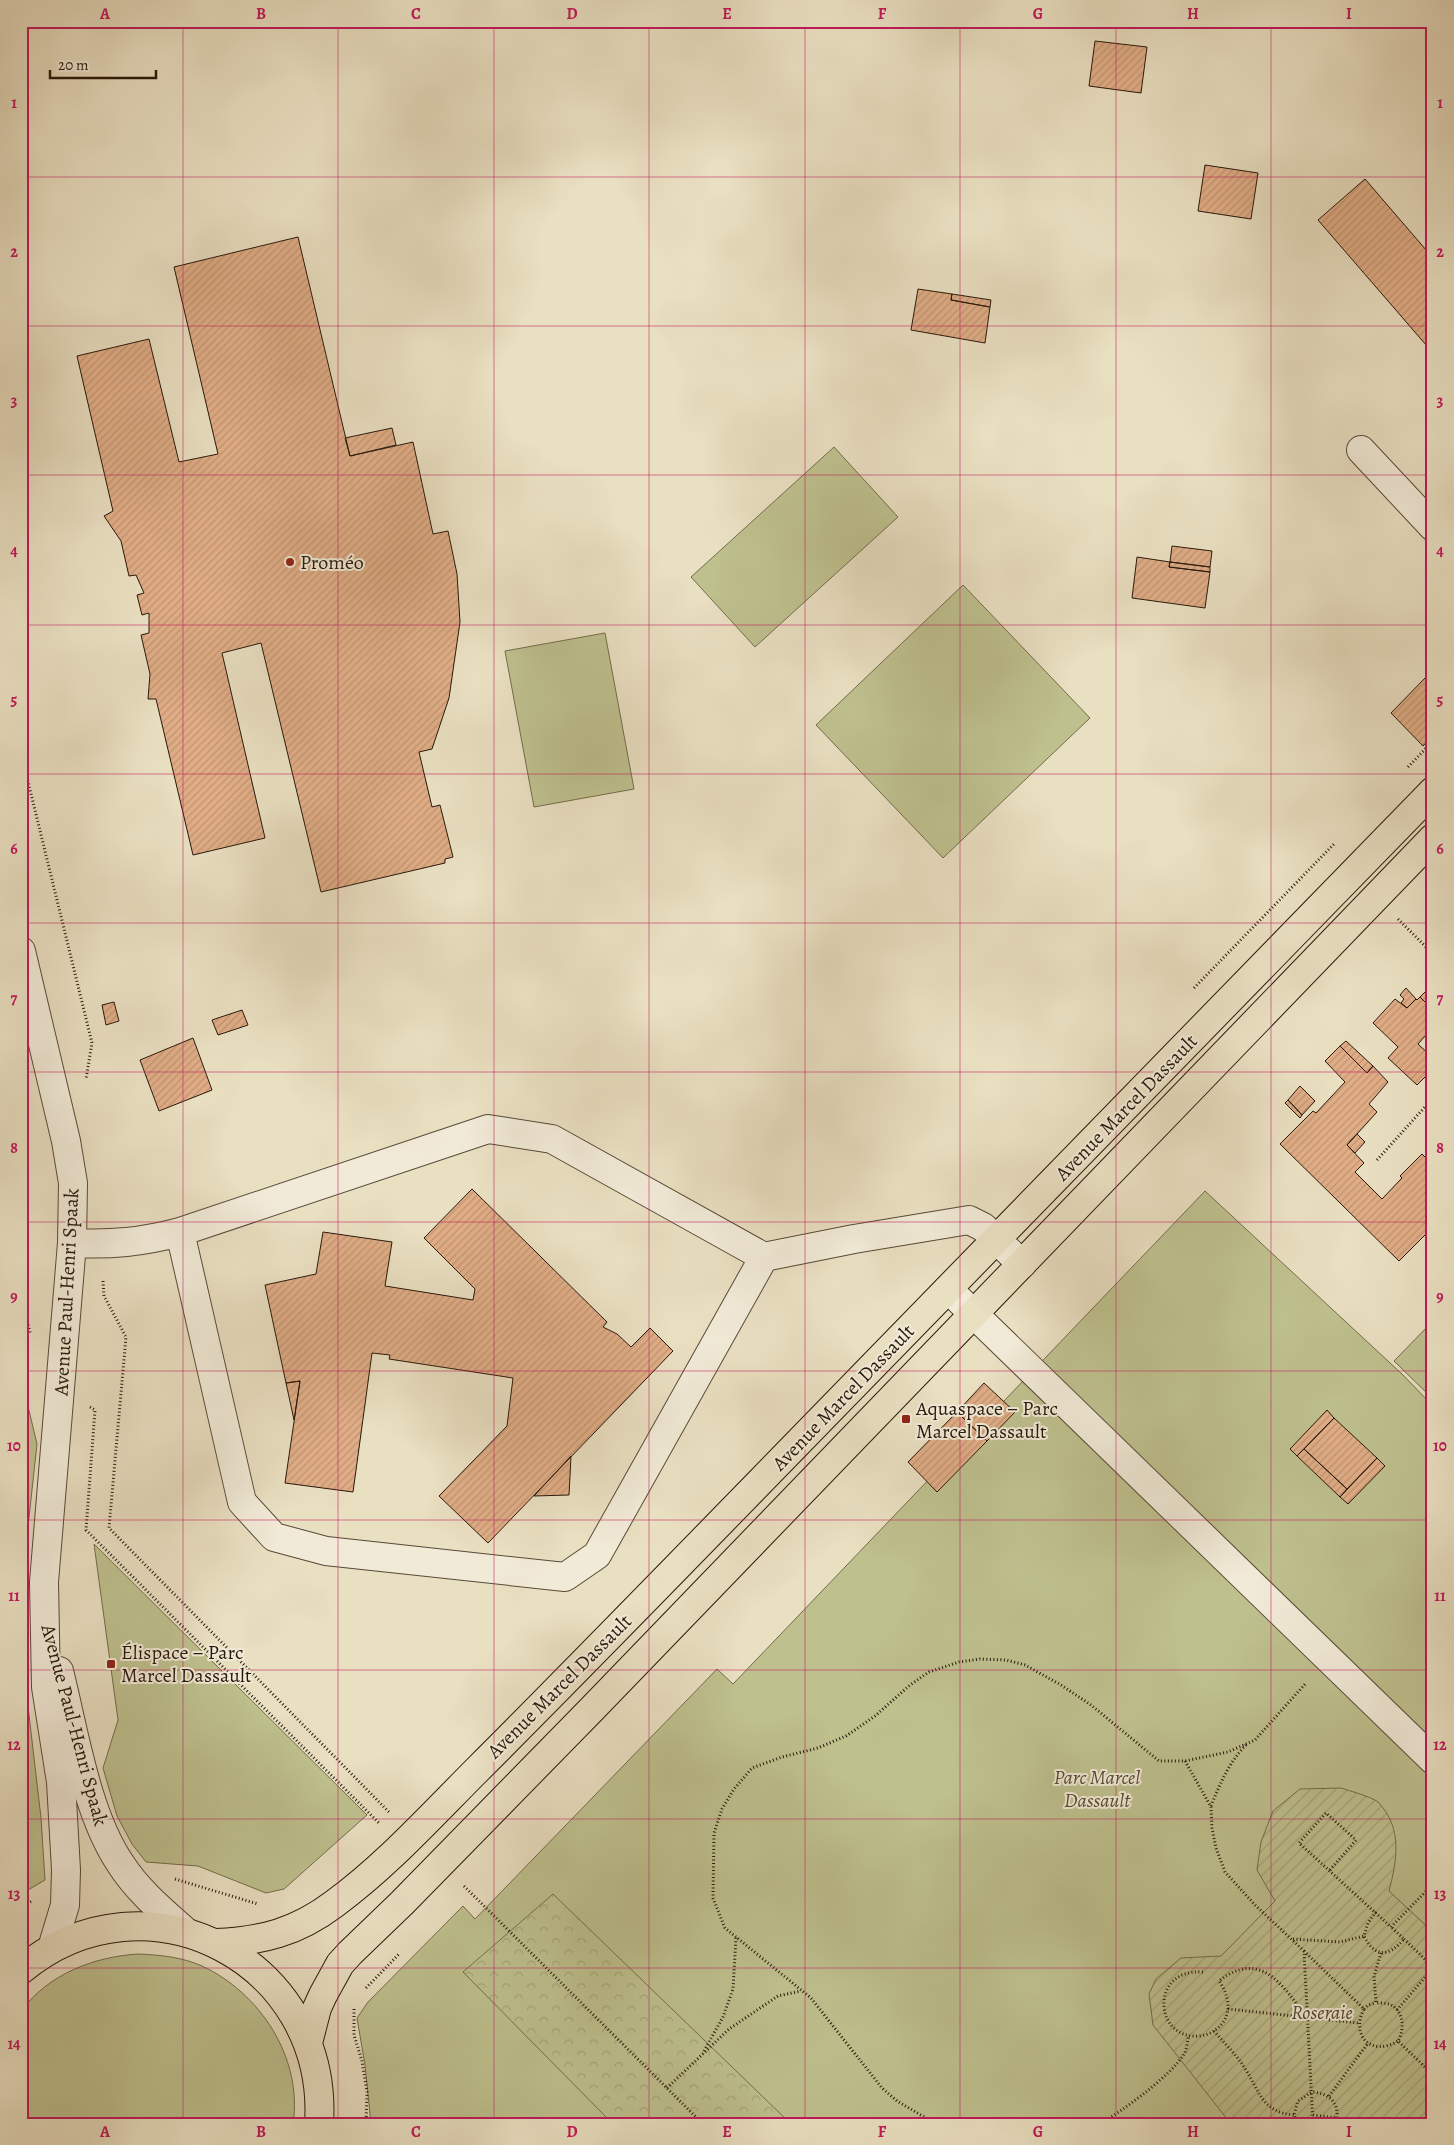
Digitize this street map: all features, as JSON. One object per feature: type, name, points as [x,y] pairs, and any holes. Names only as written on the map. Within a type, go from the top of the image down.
[{"type":"main road","name":"Avenue Marcel Dassault","points":[[216,1943],[251,1941],[281,1934],[305,1923],[333,1906],[412,1835],[572,1674],[1433,791]]},
{"type":"main road","name":"Avenue Marcel Dassault","points":[[308,2043],[317,2008],[340,1964],[591,1710],[1433,838]]},
{"type":"main road","points":[[21,1970],[52,1948],[87,1934],[124,1927],[148,1926],[186,1932],[216,1943],[246,1961],[272,1984],[292,2012],[308,2043],[318,2078],[318,2124]]},
{"type":"street","points":[[1361,450],[1433,527]]},
{"type":"street","name":"Avenue Paul-Henri Spaak","points":[[21,951],[70,1160],[73,1192],[72,1243],[61,1390],[45,1557],[46,1687],[61,1782],[66,1870],[65,1905],[52,1948]]},
{"type":"street","points":[[72,1243],[137,1242],[180,1232],[488,1129],[552,1139],[764,1257],[854,1238],[969,1220],[983,1227],[1022,1264]]},
{"type":"street","points":[[180,1232],[242,1502],[274,1537],[326,1551],[565,1577],[597,1555],[764,1257]]},
{"type":"street","points":[[948,1289],[1433,1760]]},
{"type":"street","name":"Avenue Paul-Henri Spaak","points":[[44,1608],[83,1767],[105,1836],[130,1878],[153,1903],[186,1932]]},
{"type":"path","points":[[21,753],[92,1044],[86,1082]]},
{"type":"path","points":[[1377,1160],[1433,1098]]},
{"type":"path","points":[[102,1244],[104,1296],[126,1337],[109,1528],[412,1835]]},
{"type":"path","points":[[61,1390],[95,1410],[86,1530],[381,1825]]},
{"type":"path","points":[[936,2124],[897,2101],[882,2088],[811,1998],[725,1928],[713,1898],[714,1833],[722,1809],[734,1789],[752,1768],[782,1757],[818,1748],[846,1736],[875,1716],[910,1685],[929,1672],[959,1662],[980,1659],[1006,1660],[1025,1665],[1061,1685],[1091,1705],[1159,1761],[1186,1761],[1228,1752],[1255,1740],[1328,1658]]},
{"type":"path","points":[[1211,1807],[1238,1753],[1249,1743]]},
{"type":"path","points":[[1186,1761],[1211,1807],[1214,1841],[1225,1872],[1255,1905],[1293,1939],[1364,2009]]},
{"type":"path","points":[[1330,1870],[1356,1840],[1326,1813],[1299,1843],[1376,1912],[1433,1967],[1397,2010]]},
{"type":"path","points":[[441,1862],[703,2124]]},
{"type":"path","points":[[1392,1927],[1433,1884]]},
{"type":"path","points":[[1376,1912],[1368,1923],[1364,1936],[1369,1947],[1381,1953],[1392,1951],[1404,1939]]},
{"type":"path","points":[[1293,1939],[1340,1942],[1364,1936]]},
{"type":"path","points":[[703,2053],[723,2017],[733,1989],[736,1937]]},
{"type":"path","points":[[1304,1951],[1314,2124]]},
{"type":"path","points":[[1376,2002],[1374,1976],[1381,1953]]},
{"type":"path","points":[[1203,1972],[1187,1973],[1173,1980],[1167,1989],[1164,2000],[1167,2020],[1174,2028],[1188,2036],[1204,2036],[1214,2031],[1225,2019],[1228,2009],[1227,1995],[1219,1981],[1237,1970],[1258,1969],[1281,1983],[1308,2019]]},
{"type":"path","points":[[667,2088],[730,2029],[778,1996],[802,1991]]},
{"type":"path","points":[[1376,2002],[1389,2004],[1397,2010],[1403,2027],[1398,2040],[1389,2046],[1377,2047],[1368,2043],[1361,2036],[1359,2023],[1364,2009],[1376,2002]]},
{"type":"path","points":[[1228,2009],[1359,2023]]},
{"type":"path","points":[[1214,2031],[1245,2067],[1265,2103],[1279,2113],[1294,2115]]},
{"type":"path","points":[[1100,2124],[1140,2096],[1168,2072],[1184,2054],[1188,2036]]},
{"type":"path","points":[[1398,2040],[1427,2068],[1433,2085]]},
{"type":"path","points":[[1329,2096],[1368,2043]]},
{"type":"path","points":[[1427,2068],[1433,2062]]},
{"type":"path","points":[[1297,2124],[1294,2115],[1298,2101],[1312,2092],[1319,2092],[1329,2096],[1336,2104],[1337,2118],[1335,2124]]},
{"type":"path","points":[[1313,2115],[1382,2124]]},
{"type":"green space","points":[[834,447],[898,517],[755,647],[691,577]]},
{"type":"green space","points":[[963,585],[1090,718],[943,858],[816,725]]},
{"type":"green space","points":[[605,633],[634,789],[534,807],[505,651]]},
{"type":"green space","name":"Parc Marcel Dassault","points":[[1205,1191],[1403,1375],[1433,1406],[1433,2124],[371,2124],[365,2065],[357,2018],[368,2002],[463,1906],[475,1919],[717,1669],[733,1684]]},
{"type":"green space","points":[[1433,1321],[1433,1399],[1394,1361]]},
{"type":"green space","points":[[21,1377],[37,1444],[21,1591]]},
{"type":"green space","points":[[94,1544],[367,1815],[284,1889],[266,1893],[198,1866],[146,1862],[132,1844],[117,1816],[103,1768],[118,1720]]},
{"type":"green space","points":[[21,1646],[41,1818],[45,1880],[21,1894]]},
{"type":"green space","name":"Roseraie","points":[[1341,1788],[1375,1800],[1386,1812],[1395,1833],[1396,1845],[1396,1856],[1389,1891],[1433,1932],[1433,2124],[1231,2124],[1153,2025],[1149,1994],[1156,1979],[1181,1958],[1221,1956],[1275,1901],[1257,1870],[1261,1842],[1273,1811],[1300,1789]]},
{"type":"green space","points":[[553,1894],[791,2124],[613,2124],[463,1972]]},
{"type":"green space","points":[[138,1954],[187,1960],[202,1966],[223,1978],[259,2010],[273,2030],[284,2052],[291,2075],[294,2099],[293,2124],[21,2124],[21,2011],[32,1998],[58,1977],[105,1959]]},
{"type":"building","points":[[1095,41],[1147,47],[1141,93],[1089,86]]},
{"type":"building","points":[[1205,165],[1258,173],[1251,219],[1198,211]]},
{"type":"building","points":[[1365,179],[1433,258],[1433,353],[1318,220]]},
{"type":"building","name":"Proméo","points":[[298,237],[350,456],[413,442],[433,534],[448,531],[457,574],[460,622],[449,698],[432,749],[419,752],[432,807],[440,805],[453,857],[445,859],[445,863],[321,892],[261,643],[222,653],[265,838],[193,855],[156,699],[148,699],[150,674],[141,635],[149,633],[149,613],[142,615],[137,595],[144,593],[136,575],[129,576],[121,541],[104,516],[113,511],[77,356],[149,339],[179,462],[218,454],[174,267]]},
{"type":"building","points":[[918,289],[952,294],[951,300],[990,307],[985,343],[911,330]]},
{"type":"building","points":[[952,294],[991,300],[990,307],[951,300]]},
{"type":"building","points":[[392,428],[396,445],[350,456],[345,438]]},
{"type":"building","points":[[1172,546],[1212,551],[1210,567],[1170,562]]},
{"type":"building","points":[[1137,557],[1170,562],[1169,567],[1210,572],[1205,608],[1132,598]]},
{"type":"building","points":[[1170,562],[1210,567],[1210,572],[1169,567]]},
{"type":"building","points":[[1426,677],[1433,684],[1433,735],[1423,746],[1391,713]]},
{"type":"building","points":[[1406,988],[1416,999],[1407,1008],[1401,1003],[1404,999],[1400,995]]},
{"type":"building","points":[[1425,992],[1433,999],[1433,1004],[1430,1007],[1420,997]]},
{"type":"building","points":[[1420,997],[1430,1007],[1433,1004],[1433,1041],[1426,1035],[1418,1044],[1433,1058],[1433,1069],[1417,1085],[1388,1058],[1398,1047],[1373,1023],[1395,999],[1407,1008]]},
{"type":"building","points":[[114,1002],[119,1021],[106,1025],[102,1005]]},
{"type":"building","points":[[242,1010],[248,1025],[218,1035],[212,1020]]},
{"type":"building","points":[[193,1038],[212,1090],[159,1111],[140,1060]]},
{"type":"building","points":[[1346,1041],[1373,1066],[1367,1073],[1340,1046]]},
{"type":"building","points":[[1340,1046],[1367,1073],[1373,1066],[1388,1082],[1369,1104],[1377,1112],[1347,1145],[1364,1163],[1355,1172],[1382,1199],[1402,1178],[1400,1176],[1422,1154],[1433,1165],[1433,1211],[1426,1218],[1433,1227],[1399,1261],[1280,1144],[1313,1111],[1316,1113],[1345,1082],[1325,1061]]},
{"type":"building","points":[[1300,1086],[1315,1101],[1302,1115],[1288,1100]]},
{"type":"building","points":[[1288,1100],[1302,1115],[1300,1118],[1285,1103]]},
{"type":"building","points":[[1357,1134],[1365,1142],[1355,1153],[1347,1145]]},
{"type":"building","points":[[472,1189],[607,1322],[603,1327],[617,1334],[631,1347],[650,1328],[673,1351],[488,1543],[439,1496],[507,1426],[513,1378],[389,1359],[390,1355],[372,1353],[353,1492],[285,1483],[300,1381],[286,1383],[265,1285],[316,1274],[323,1232],[392,1242],[385,1286],[473,1300],[475,1289],[424,1238]]},
{"type":"building","points":[[300,1381],[294,1420],[286,1383]]},
{"type":"building","points":[[984,1383],[1015,1412],[987,1441],[957,1412]]},
{"type":"building","points":[[1327,1410],[1334,1418],[1297,1456],[1290,1449]]},
{"type":"building","points":[[957,1412],[987,1441],[937,1492],[908,1462]]},
{"type":"building","points":[[1334,1418],[1377,1458],[1347,1489],[1304,1449]]},
{"type":"building","points":[[1304,1449],[1347,1489],[1340,1497],[1297,1456]]},
{"type":"building","points":[[571,1456],[569,1495],[534,1496]]},
{"type":"building","points":[[1377,1458],[1385,1466],[1348,1504],[1340,1497]]},
{"type":"place","name":"Proméo","points":[[290,562]]},
{"type":"place","name":"Aquaspace – Parc Marcel Dassault","points":[[906,1419]]},
{"type":"place","name":"Élispace – Parc Marcel Dassault","points":[[111,1664]]}]
